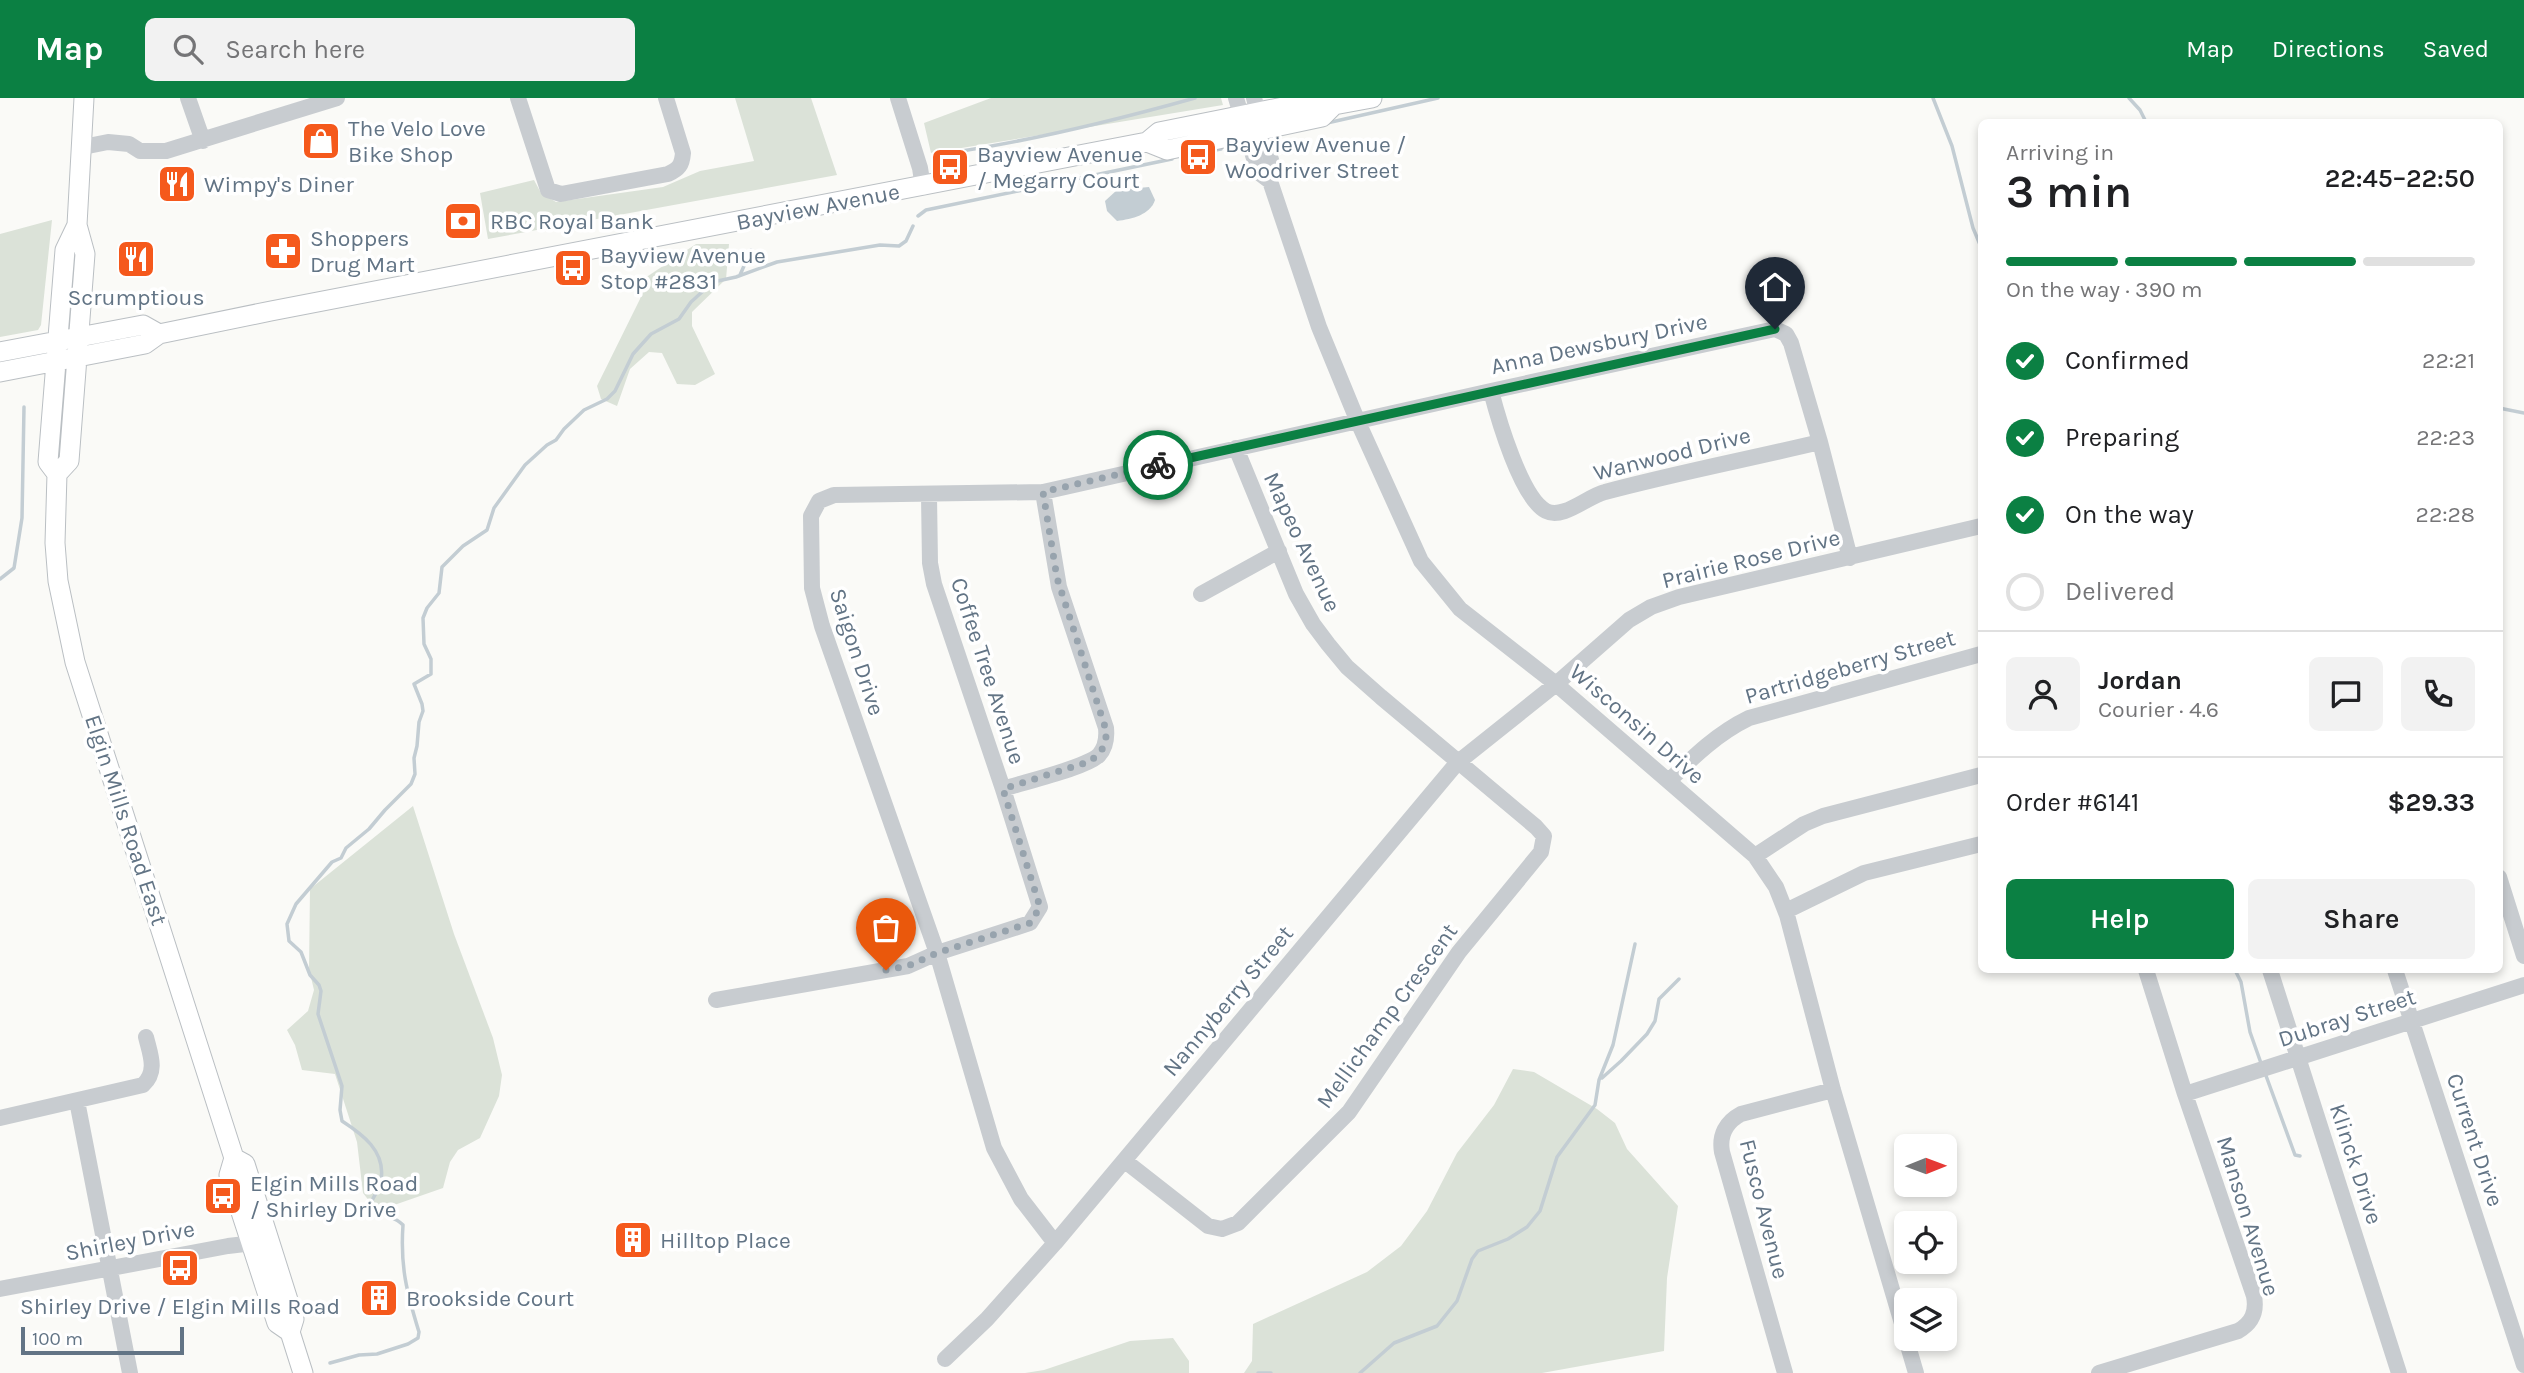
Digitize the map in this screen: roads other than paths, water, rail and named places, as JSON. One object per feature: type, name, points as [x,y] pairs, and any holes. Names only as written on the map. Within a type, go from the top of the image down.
[{"type":"main road","name":"Elgin Mills Road East","points":[[57,474],[69,461],[85,254],[77,225],[84,98]]},
{"type":"main road","name":"Bayview Avenue","points":[[0,372],[145,344],[159,334],[1147,142],[1167,150],[1250,114],[1322,117],[1334,106],[1372,98]]},
{"type":"main road","name":"Elgin Mills Road East","points":[[77,225],[65,250],[48,462],[57,474],[55,543],[58,581],[75,662],[234,1158],[229,1175],[260,1242],[277,1323],[290,1332],[303,1373]]},
{"type":"main road","name":"Bayview Avenue","points":[[0,352],[143,325],[159,334]]},
{"type":"street","points":[[188,98],[202,141]]},
{"type":"street","points":[[83,147],[108,142],[129,144],[140,151],[166,151],[337,98]]},
{"type":"street","points":[[518,98],[548,190],[561,194],[677,170],[683,153],[666,98]]},
{"type":"street","points":[[898,98],[920,168],[923,187]]},
{"type":"street","name":"Wisconsin Drive","points":[[1250,114],[1258,172],[1270,181],[1309,301],[1358,422],[1406,533],[1421,561],[1460,609],[1556,684],[1755,856],[1776,887],[1786,911],[1833,1090],[1894,1297]]},
{"type":"street","name":"Anna Dewsbury Drive","points":[[1358,422],[1775,329],[1783,332],[1791,341],[1850,558]]},
{"type":"street","name":"Wanwood Drive","points":[[1491,391],[1506,442],[1520,475],[1540,506],[1553,513],[1567,511],[1585,499],[1601,493],[1820,442]]},
{"type":"street","name":"Saigon Drive","points":[[1055,1243],[1021,1199],[995,1148],[937,953],[822,626],[812,588],[811,516],[815,506],[824,498],[834,495],[1043,492],[1358,422]]},
{"type":"street","name":"Mapeo Avenue","points":[[1236,448],[1296,594],[1313,624],[1347,667],[1458,763]]},
{"type":"street","points":[[1003,789],[1091,761],[1101,752],[1107,738],[1057,578],[1043,492]]},
{"type":"street","name":"Coffee Tree Avenue","points":[[716,1000],[908,966],[937,953],[1030,923],[1040,907],[934,584],[930,563],[929,495]]},
{"type":"street","name":"Prairie Rose Drive","points":[[1556,684],[1618,629],[1651,607],[1679,597],[1978,527]]},
{"type":"street","points":[[1201,594],[1279,551]]},
{"type":"street","name":"Partridgeberry Street","points":[[1669,781],[1704,747],[1749,718],[1978,655]]},
{"type":"street","name":"Nannyberry Street","points":[[945,1359],[987,1320],[1055,1243],[1404,824],[1458,763],[1556,684]]},
{"type":"street","name":"Mellichamp Crescent","points":[[1125,1161],[1209,1226],[1227,1228],[1238,1223],[1349,1112],[1459,952],[1541,852],[1544,836],[1536,827],[1458,763]]},
{"type":"street","points":[[1755,856],[1804,824],[1823,816],[1978,776]]},
{"type":"street","points":[[1786,911],[1864,873],[1978,845]]},
{"type":"street","points":[[2503,890],[2524,956]]},
{"type":"street","name":"Manson Avenue","points":[[2099,1373],[2238,1331],[2250,1322],[2254,1313],[2254,1296],[2147,973]]},
{"type":"street","name":"Klinck Drive","points":[[2271,973],[2399,1373]]},
{"type":"street","name":"Current Drive","points":[[2396,973],[2524,1365]]},
{"type":"street","name":"Dubray Street","points":[[2185,1094],[2524,985]]},
{"type":"street","points":[[0,1118],[143,1085],[150,1079],[153,1065],[146,1037]]},
{"type":"street","name":"Fusco Avenue","points":[[1785,1373],[1722,1152],[1721,1139],[1727,1126],[1739,1115],[1833,1090]]},
{"type":"street","points":[[77,1101],[130,1373]]},
{"type":"street","name":"Shirley Drive","points":[[0,1289],[260,1242]]},
{"type":"street","name":"Wisconsin Drive","points":[[1910,1351],[1916,1373]]},
{"type":"waterway","points":[[955,152],[1076,129],[1195,98]]},
{"type":"waterway","points":[[1327,123],[1438,98]]},
{"type":"waterway","points":[[1933,98],[1952,146],[1978,240]]},
{"type":"waterway","points":[[2129,98],[2144,119]]},
{"type":"waterway","points":[[1193,154],[1221,149]]},
{"type":"waterway","points":[[918,216],[926,210],[1172,159]]},
{"type":"waterway","points":[[330,1363],[359,1355],[377,1354],[408,1344],[418,1338],[419,1332],[405,1280],[403,1225],[369,1206],[380,1183],[380,1160],[371,1144],[342,1121],[342,1086],[318,1014],[321,991],[310,975],[301,952],[289,941],[287,924],[296,904],[332,862],[341,858],[346,848],[369,829],[411,784],[415,774],[414,758],[423,711],[414,684],[431,674],[431,659],[424,644],[423,618],[439,593],[442,567],[463,546],[487,530],[494,508],[525,465],[556,440],[584,410],[607,399],[615,391],[633,354],[651,334],[679,319],[691,302],[713,282],[777,262],[880,245],[899,246],[906,241],[913,226]]},
{"type":"waterway","points":[[740,275],[751,250]]},
{"type":"waterway","points":[[0,579],[14,568],[22,518],[24,407]]},
{"type":"waterway","points":[[2503,409],[2524,413]]},
{"type":"waterway","points":[[1360,1373],[1394,1343],[1437,1326],[1457,1301],[1472,1259],[1478,1251],[1508,1239],[1527,1227],[1540,1211],[1557,1157],[1595,1105],[1599,1080],[1613,1045],[1635,944]]},
{"type":"waterway","points":[[2236,973],[2241,982],[2250,1032],[2262,1066]]},
{"type":"waterway","points":[[1602,1078],[1647,1034],[1655,1021],[1659,999],[1679,979]]},
{"type":"waterway","points":[[2265,1073],[2295,1155],[2300,1156]]},
{"type":"waterway","points":[[1258,1373],[1271,1373]]},
{"type":"place","name":"The Velo Love Bike Shop","points":[[321,141]]},
{"type":"place","name":"Bayview Avenue / Woodriver Street","points":[[1198,157]]},
{"type":"place","name":"Bayview Avenue / Megarry Court","points":[[950,167]]},
{"type":"place","name":"Wimpy's Diner","points":[[177,184]]},
{"type":"place","name":"RBC Royal Bank","points":[[463,221]]},
{"type":"place","name":"Shoppers Drug Mart","points":[[283,251]]},
{"type":"place","name":"Scrumptious","points":[[136,259]]},
{"type":"place","name":"Bayview Avenue Stop #2831","points":[[573,268]]},
{"type":"place","name":"Elgin Mills Road / Shirley Drive","points":[[223,1196]]},
{"type":"place","name":"Hilltop Place","points":[[633,1240]]},
{"type":"place","name":"Shirley Drive / Elgin Mills Road","points":[[180,1268]]},
{"type":"place","name":"Brookside Court","points":[[379,1298]]}]
